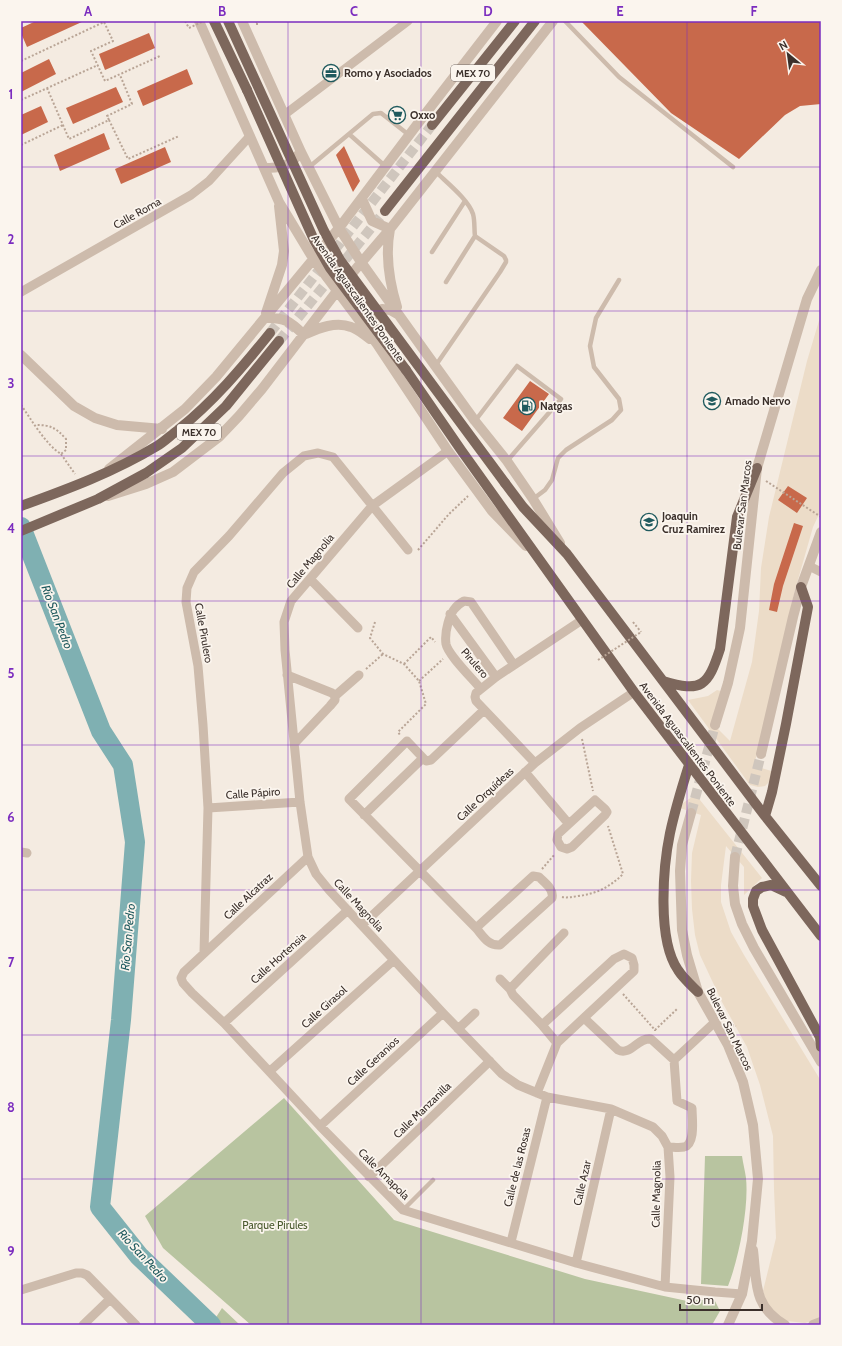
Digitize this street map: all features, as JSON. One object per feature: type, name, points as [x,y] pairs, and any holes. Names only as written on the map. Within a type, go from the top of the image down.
[{"type":"main road","name":"Avenida Aguascalientes Poniente","points":[[214,21],[247,90],[314,240],[330,268],[406,370],[465,456],[634,692],[821,936]]},
{"type":"main road","name":"Avenida Aguascalientes Poniente","points":[[228,21],[324,231],[340,260],[523,507],[567,554],[765,816],[821,886]]},
{"type":"main road","name":"MEX 70","points":[[432,125],[515,21]]},
{"type":"main road","name":"MEX 70","points":[[385,211],[534,21]]},
{"type":"main road","name":"MEX 70","points":[[21,506],[84,483],[158,446],[187,423],[216,396],[270,333]]},
{"type":"main road","name":"MEX 70","points":[[21,531],[68,513],[98,499],[146,473],[182,448],[226,406],[280,341]]},
{"type":"main road","points":[[663,681],[680,687],[690,687],[699,685],[707,680],[713,670],[720,649],[738,517],[757,471]]},
{"type":"main road","points":[[765,816],[772,792],[786,724],[808,607],[801,587]]},
{"type":"main road","points":[[689,765],[670,834],[663,909],[665,935],[669,952],[677,969],[698,992]]},
{"type":"main road","points":[[788,893],[771,885],[762,887],[756,891],[753,899],[753,906],[762,930],[820,1037],[821,1047]]},
{"type":"street","name":"Avenida Aguascalientes Poniente","points":[[199,21],[279,202],[314,260],[377,344],[448,451],[492,510],[541,562]]},
{"type":"street","name":"Avenida Aguascalientes Poniente","points":[[242,21],[308,168],[339,228],[361,262],[435,366],[475,421],[507,461],[533,499],[567,554]]},
{"type":"street","points":[[284,115],[408,21]]},
{"type":"street","name":"MEX 70","points":[[104,473],[136,447],[162,429],[185,409],[216,377],[314,260],[497,21]]},
{"type":"street","name":"MEX 70","points":[[98,499],[146,484],[173,472],[219,437],[239,416],[262,389],[337,291],[390,229],[553,21]]},
{"type":"street","name":"Calle Roma","points":[[21,292],[191,195],[209,181],[250,136]]},
{"type":"street","points":[[264,168],[279,168],[288,165],[295,160],[301,152]]},
{"type":"street","points":[[362,199],[372,221],[390,229],[387,244],[388,259],[394,296],[399,315]]},
{"type":"street","points":[[279,202],[283,245],[282,265],[265,318],[279,318],[288,321],[304,335],[318,329],[342,324],[352,327],[377,344]]},
{"type":"street","name":"Bulevar San Marcos","points":[[715,725],[728,683],[740,628],[757,471],[807,299],[821,270]]},
{"type":"street","points":[[377,344],[371,329],[370,323],[372,317],[382,309],[390,310],[399,315]]},
{"type":"street","points":[[21,355],[74,406],[95,418],[117,425],[162,429]]},
{"type":"street","name":"Calle Magnolia","points":[[448,451],[372,506],[291,601],[284,622],[285,650],[300,802],[308,857],[316,874],[348,910],[442,1013],[502,1074],[518,1085],[547,1097],[611,1109],[653,1127],[662,1136],[668,1147],[670,1177],[665,1287]]},
{"type":"street","name":"Calle Pirulero","points":[[204,952],[208,808],[198,666],[186,602],[187,588],[194,572],[229,536],[283,473],[304,456],[318,453],[333,457],[408,550]]},
{"type":"street","points":[[761,754],[801,587],[821,532]]},
{"type":"street","points":[[809,566],[821,572]]},
{"type":"street","points":[[310,578],[358,628]]},
{"type":"street","points":[[450,614],[456,605],[464,601],[471,602],[514,665]]},
{"type":"street","name":"Pirulero","points":[[450,614],[446,632],[448,649],[481,689],[496,676],[582,620]]},
{"type":"street","name":"Pirulero","points":[[450,614],[496,676]]},
{"type":"street","points":[[287,675],[335,696]]},
{"type":"street","points":[[294,744],[330,706],[335,700],[335,696],[359,675]]},
{"type":"street","points":[[481,689],[476,693],[475,697],[484,710],[536,763]]},
{"type":"street","name":"Calle Orquídeas","points":[[362,925],[525,772],[580,728],[634,692]]},
{"type":"street","points":[[476,928],[533,876],[539,877],[552,889],[552,898],[500,944],[495,945],[489,943],[349,798],[407,741],[426,761],[431,760],[484,710]]},
{"type":"street","points":[[364,815],[423,758]]},
{"type":"street","points":[[525,772],[568,823]]},
{"type":"street","points":[[595,800],[605,809],[607,812],[605,815],[572,847],[567,849],[561,847],[557,840],[558,834],[568,823],[595,800]]},
{"type":"street","name":"Calle Pápiro","points":[[208,808],[300,802]]},
{"type":"street","name":"Bulevar San Marcos","points":[[691,812],[682,845],[680,871],[682,930],[687,955],[698,992],[728,1045],[743,1082],[753,1125],[758,1180],[752,1240],[742,1294],[730,1321]]},
{"type":"street","name":"Calle Alcatraz","points":[[204,952],[308,857]]},
{"type":"street","points":[[735,857],[732,886],[735,904],[742,924],[754,948],[821,1062]]},
{"type":"street","name":"Calle Hortensia","points":[[224,1023],[348,910]]},
{"type":"street","points":[[510,989],[564,933]]},
{"type":"street","name":"Calle Amapola","points":[[204,952],[184,972],[181,978],[183,984],[224,1023],[320,1126],[403,1210],[576,1263],[665,1287],[742,1294]]},
{"type":"street","points":[[536,1093],[557,1043],[634,971],[632,958],[624,954],[614,959],[542,1025]]},
{"type":"street","name":"Calle Girasol","points":[[270,1071],[394,960]]},
{"type":"street","points":[[500,978],[510,989],[513,995],[557,1043]]},
{"type":"street","name":"Calle Geranios","points":[[320,1126],[442,1013]]},
{"type":"street","points":[[458,1028],[475,1013]]},
{"type":"street","points":[[584,1018],[622,1052],[626,1052],[647,1039],[651,1039],[674,1060],[676,1101],[692,1108],[692,1138],[690,1144],[685,1147],[668,1147]]},
{"type":"street","points":[[674,1060],[714,1022]]},
{"type":"street","name":"Calle Manzanilla","points":[[369,1177],[490,1061]]},
{"type":"street","name":"Calle de las Rosas","points":[[511,1242],[547,1097]]},
{"type":"street","name":"Calle Azar","points":[[576,1263],[611,1109]]},
{"type":"street","points":[[752,1240],[758,1292],[762,1303],[773,1318],[785,1325]]},
{"type":"street","points":[[21,1290],[76,1273],[82,1273],[87,1275],[136,1325]]},
{"type":"street","points":[[83,1325],[110,1299]]},
{"type":"street","points":[[813,1325],[821,1322]]},
{"type":"lane","points":[[565,21],[619,77],[733,167]]},
{"type":"lane","points":[[308,168],[373,114],[378,112],[409,134]]},
{"type":"lane","points":[[350,134],[386,166]]},
{"type":"lane","points":[[435,171],[465,201],[474,216],[475,236],[446,282]]},
{"type":"lane","points":[[432,252],[465,201]]},
{"type":"lane","points":[[435,366],[506,262],[504,256],[475,236]]},
{"type":"lane","points":[[533,499],[545,490],[552,480],[558,458],[566,450],[612,420],[621,410],[619,399],[594,367],[590,346],[596,318],[619,280]]},
{"type":"lane","points":[[475,421],[517,366],[561,399],[507,461]]},
{"type":"lane","points":[[403,1210],[433,1180]]},
{"type":"path","points":[[185,21],[189,28],[204,21]]},
{"type":"path","points":[[21,61],[104,22],[113,41],[91,51],[105,81],[160,56]]},
{"type":"path","points":[[21,100],[98,65]]},
{"type":"path","points":[[120,75],[132,104],[107,116],[128,159],[179,136]]},
{"type":"path","points":[[47,88],[69,139],[109,120]]},
{"type":"path","points":[[21,144],[63,125]]},
{"type":"path","points":[[21,405],[54,450],[61,454],[70,468],[84,483]]},
{"type":"path","points":[[36,425],[44,425],[57,429],[66,439],[66,450],[61,454]]},
{"type":"path","points":[[757,471],[821,517]]},
{"type":"path","points":[[418,550],[449,514],[476,488]]},
{"type":"path","points":[[598,660],[641,632],[632,621]]},
{"type":"path","points":[[376,622],[370,638],[383,654],[404,664],[419,681],[426,704],[398,732],[407,741]]},
{"type":"path","points":[[404,664],[431,637],[438,646],[448,649],[419,681]]},
{"type":"path","points":[[359,675],[383,654]]},
{"type":"path","points":[[580,728],[595,800]]},
{"type":"path","points":[[553,894],[566,898],[593,894],[616,882],[623,874],[605,815]]},
{"type":"path","points":[[536,876],[561,847]]},
{"type":"path","points":[[617,988],[656,1030]]},
{"type":"path","points":[[647,1039],[677,1009]]},
{"type":"green space","name":"Parque Pirules","points":[[284,1098],[394,1220],[585,1279],[687,1301],[714,1299],[720,1311],[712,1325],[251,1325],[163,1248],[145,1216]]},
{"type":"green space","points":[[705,1156],[742,1156],[746,1175],[747,1190],[745,1218],[736,1261],[728,1286],[701,1284]]},
{"type":"green space","points":[[222,1308],[240,1325],[211,1325]]},
{"type":"shaded area","points":[[821,314],[821,510],[813,527],[795,590],[754,766],[775,772],[771,780],[765,786],[758,787],[750,785],[688,700],[708,696],[717,690],[721,691],[712,723],[730,741],[752,662],[759,611],[761,568],[769,517],[807,361]]},
{"type":"shaded area","points":[[692,797],[697,797],[700,800],[762,878],[744,895],[744,867],[726,846],[721,885],[721,902],[731,932],[821,1081],[821,1318],[805,1323],[787,1321],[774,1313],[766,1302],[763,1291],[776,1238],[773,1136],[760,1085],[747,1047],[722,1002],[700,955],[695,935],[692,909],[692,853],[701,815],[680,808],[683,803]]},
{"type":"building","points":[[36,21],[84,21],[27,47],[21,33],[21,28]]},
{"type":"building","points":[[581,21],[821,21],[821,104],[800,106],[785,115],[739,159],[671,113]]},
{"type":"building","points":[[149,33],[155,48],[105,70],[99,54]]},
{"type":"building","points":[[49,59],[56,74],[21,92],[21,73]]},
{"type":"building","points":[[187,69],[193,84],[143,106],[137,91]]},
{"type":"building","points":[[116,87],[123,102],[73,124],[66,108]]},
{"type":"building","points":[[41,106],[48,122],[21,135],[21,115]]},
{"type":"building","points":[[104,133],[110,149],[60,171],[54,155]]},
{"type":"building","points":[[344,146],[360,181],[353,192],[336,155]]},
{"type":"building","points":[[165,147],[171,162],[121,184],[115,169]]},
{"type":"building","name":"Natgas","points":[[530,381],[549,394],[522,431],[503,418]]},
{"type":"building","points":[[788,486],[807,498],[797,513],[778,500]]},
{"type":"building","points":[[794,523],[803,526],[783,586],[777,612],[769,610],[774,584]]},
{"type":"waterway","name":"Río San Pedro","points":[[21,527],[101,731],[123,765],[135,842],[121,1020],[100,1207],[139,1256],[211,1325]]},
{"type":"tunnel","points":[[270,333],[432,125]]},
{"type":"tunnel","points":[[279,341],[385,211]]},
{"type":"tunnel","points":[[691,813],[715,725]]},
{"type":"tunnel","points":[[735,857],[761,754]]},
{"type":"place","name":"Romo y Asociados","points":[[331,73]]},
{"type":"place","name":"Oxxo","points":[[397,115]]},
{"type":"place","name":"Amado Nervo","points":[[712,401]]},
{"type":"place","name":"Natgas","points":[[527,406]]},
{"type":"place","name":"Joaquin Cruz Ramirez","points":[[649,522]]}]
